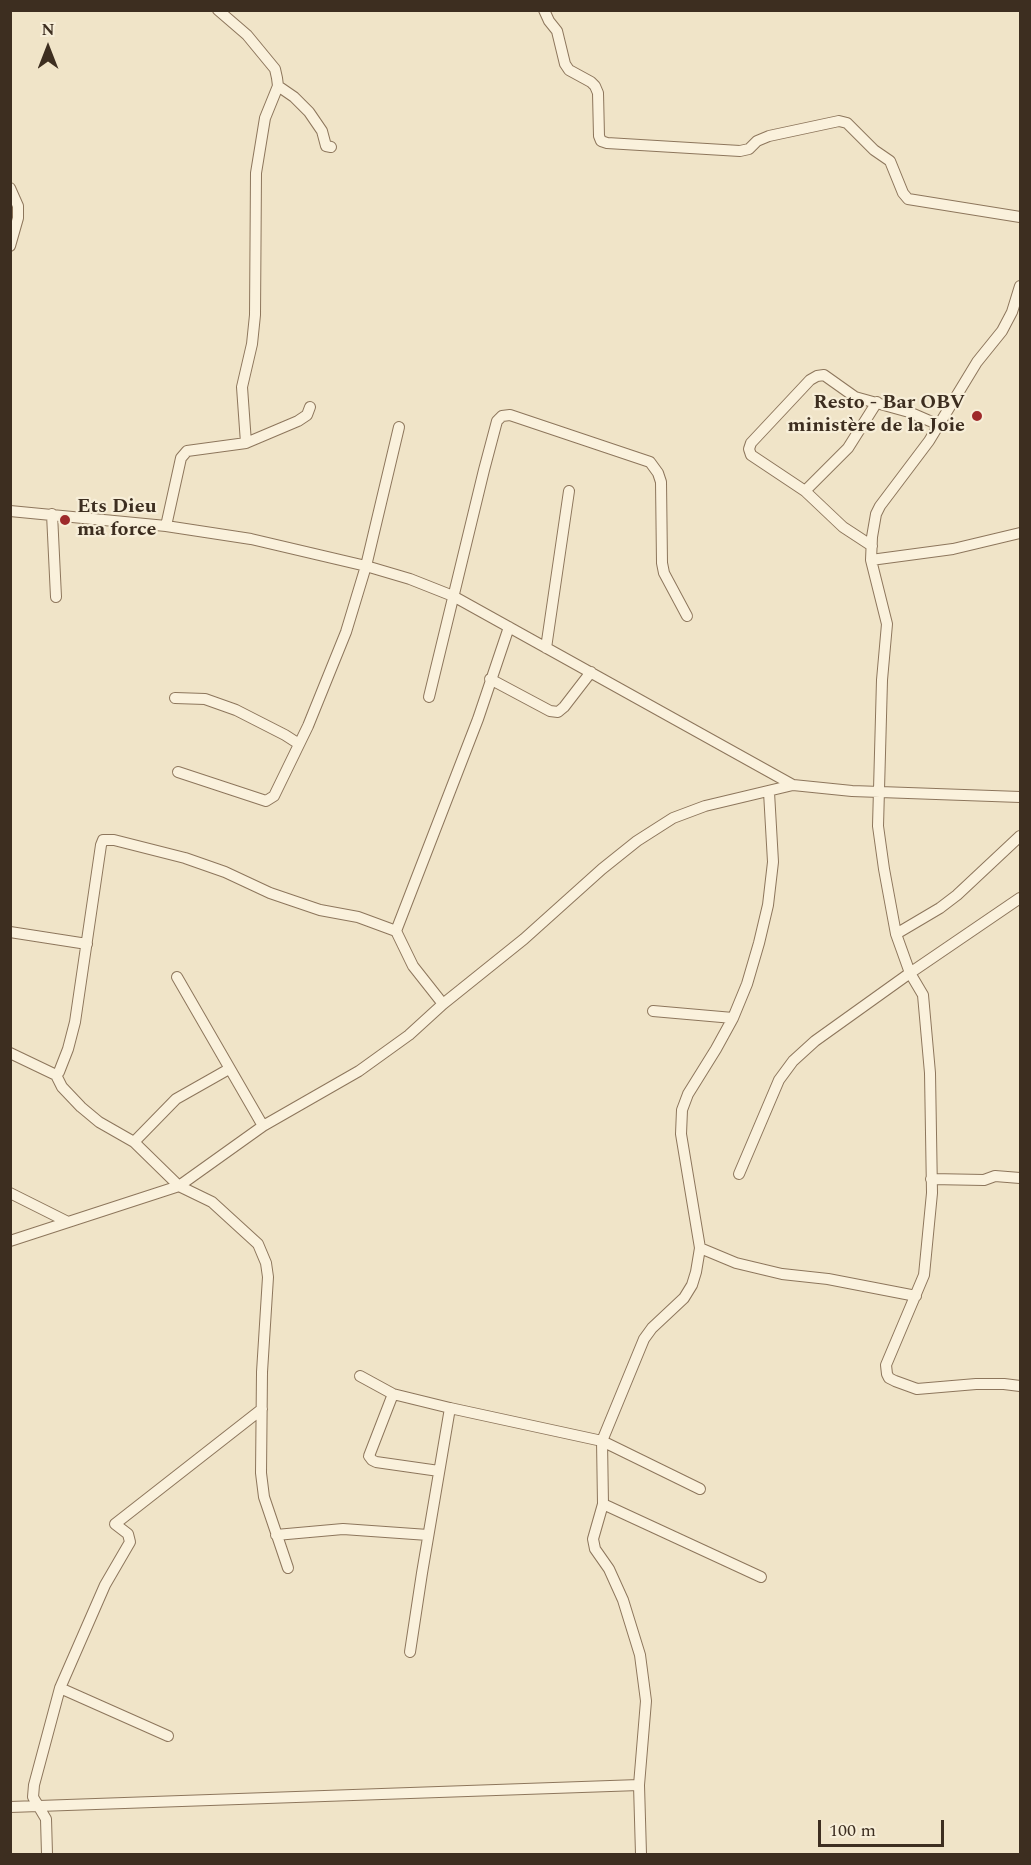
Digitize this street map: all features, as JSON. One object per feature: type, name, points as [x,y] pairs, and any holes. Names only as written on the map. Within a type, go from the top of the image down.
[{"type":"street","points":[[218,10],[247,35],[275,69],[278,86],[266,118],[256,173],[255,315],[252,344],[242,387],[246,443]]},
{"type":"street","points":[[544,10],[557,31],[565,64],[569,70],[591,82],[598,93],[601,141],[740,151],[749,149],[757,141],[769,136],[839,121],[847,123],[874,150],[890,161],[903,193],[908,199],[1020,217]]},
{"type":"street","points":[[278,86],[294,97],[309,112],[318,123],[326,146],[331,147]]},
{"type":"street","points":[[10,188],[18,206],[18,218],[10,246]]},
{"type":"street","points":[[1020,286],[1012,312],[1002,331],[977,362],[929,441],[880,506],[876,514],[871,560],[887,624],[882,680],[878,826],[896,934],[910,973],[922,995],[930,1073],[931,1217],[924,1275],[886,1365],[887,1374],[889,1378],[917,1389],[976,1384],[1020,1386]]},
{"type":"street","points":[[872,546],[843,527],[805,491],[751,455],[749,450],[751,442],[810,380],[824,375],[855,398],[909,412],[939,425]]},
{"type":"street","points":[[805,491],[848,448],[877,402]]},
{"type":"street","points":[[166,526],[181,458],[187,451],[246,443],[298,421],[307,415],[310,407]]},
{"type":"street","points":[[429,697],[497,421],[502,416],[510,415],[650,462],[661,482],[664,573],[687,616]]},
{"type":"street","points":[[177,772],[266,801],[274,796],[299,744],[346,632],[366,566],[399,427]]},
{"type":"street","points":[[546,648],[568,491]]},
{"type":"street","points":[[10,511],[166,526],[251,539],[366,566],[410,579],[453,596],[793,785]]},
{"type":"street","points":[[52,514],[56,597]]},
{"type":"street","points":[[871,560],[953,549],[1020,533]]},
{"type":"street","points":[[396,931],[474,730],[508,627]]},
{"type":"street","points":[[490,679],[550,711],[558,712],[591,672]]},
{"type":"street","points":[[175,698],[205,699],[236,710],[299,744]]},
{"type":"street","points":[[10,1241],[179,1186],[263,1126],[359,1071],[409,1035],[443,1004],[524,939],[602,868],[637,841],[673,818],[705,806],[793,785],[852,791],[1020,796]]},
{"type":"street","points":[[641,1854],[639,1785],[646,1701],[640,1654],[623,1600],[609,1569],[595,1549],[593,1539],[603,1504],[603,1441],[644,1339],[652,1328],[684,1298],[692,1285],[696,1272],[700,1248],[681,1134],[682,1110],[688,1094],[733,1018],[747,984],[759,943],[768,905],[772,862],[769,792]]},
{"type":"street","points":[[896,934],[957,895],[1020,836]]},
{"type":"street","points":[[56,1075],[68,1049],[75,1022],[103,840],[114,840],[185,858],[225,872],[280,897],[320,910],[358,917],[396,931],[413,966],[443,1004]]},
{"type":"street","points":[[739,1174],[779,1080],[793,1061],[815,1041],[1020,898]]},
{"type":"street","points":[[10,932],[87,945]]},
{"type":"street","points":[[177,977],[263,1126]]},
{"type":"street","points":[[653,1011],[733,1018]]},
{"type":"street","points":[[10,1053],[56,1075],[70,1097],[81,1107],[99,1122],[134,1142],[179,1186],[212,1202],[258,1244],[266,1263],[268,1277],[262,1409],[262,1487],[288,1568]]},
{"type":"street","points":[[134,1142],[176,1100],[229,1069]]},
{"type":"street","points":[[932,1179],[984,1180],[995,1176],[1020,1178]]},
{"type":"street","points":[[10,1193],[68,1222]]},
{"type":"street","points":[[700,1248],[736,1263],[782,1274],[916,1296]]},
{"type":"street","points":[[360,1376],[393,1394],[603,1441],[700,1489]]},
{"type":"street","points":[[393,1394],[369,1456],[376,1462],[439,1471]]},
{"type":"street","points":[[410,1652],[450,1408]]},
{"type":"street","points":[[47,1854],[46,1819],[33,1797],[34,1785],[60,1689],[105,1585],[129,1542],[128,1534],[115,1524],[262,1409]]},
{"type":"street","points":[[603,1504],[761,1577]]},
{"type":"street","points":[[276,1535],[343,1529],[428,1535]]},
{"type":"street","points":[[60,1689],[168,1736]]},
{"type":"street","points":[[10,1807],[639,1785]]},
{"type":"place","name":"Resto - Bar OBV ministère de la Joie","points":[[977,416]]},
{"type":"place","name":"Ets Dieu ma force","points":[[65,520]]}]
